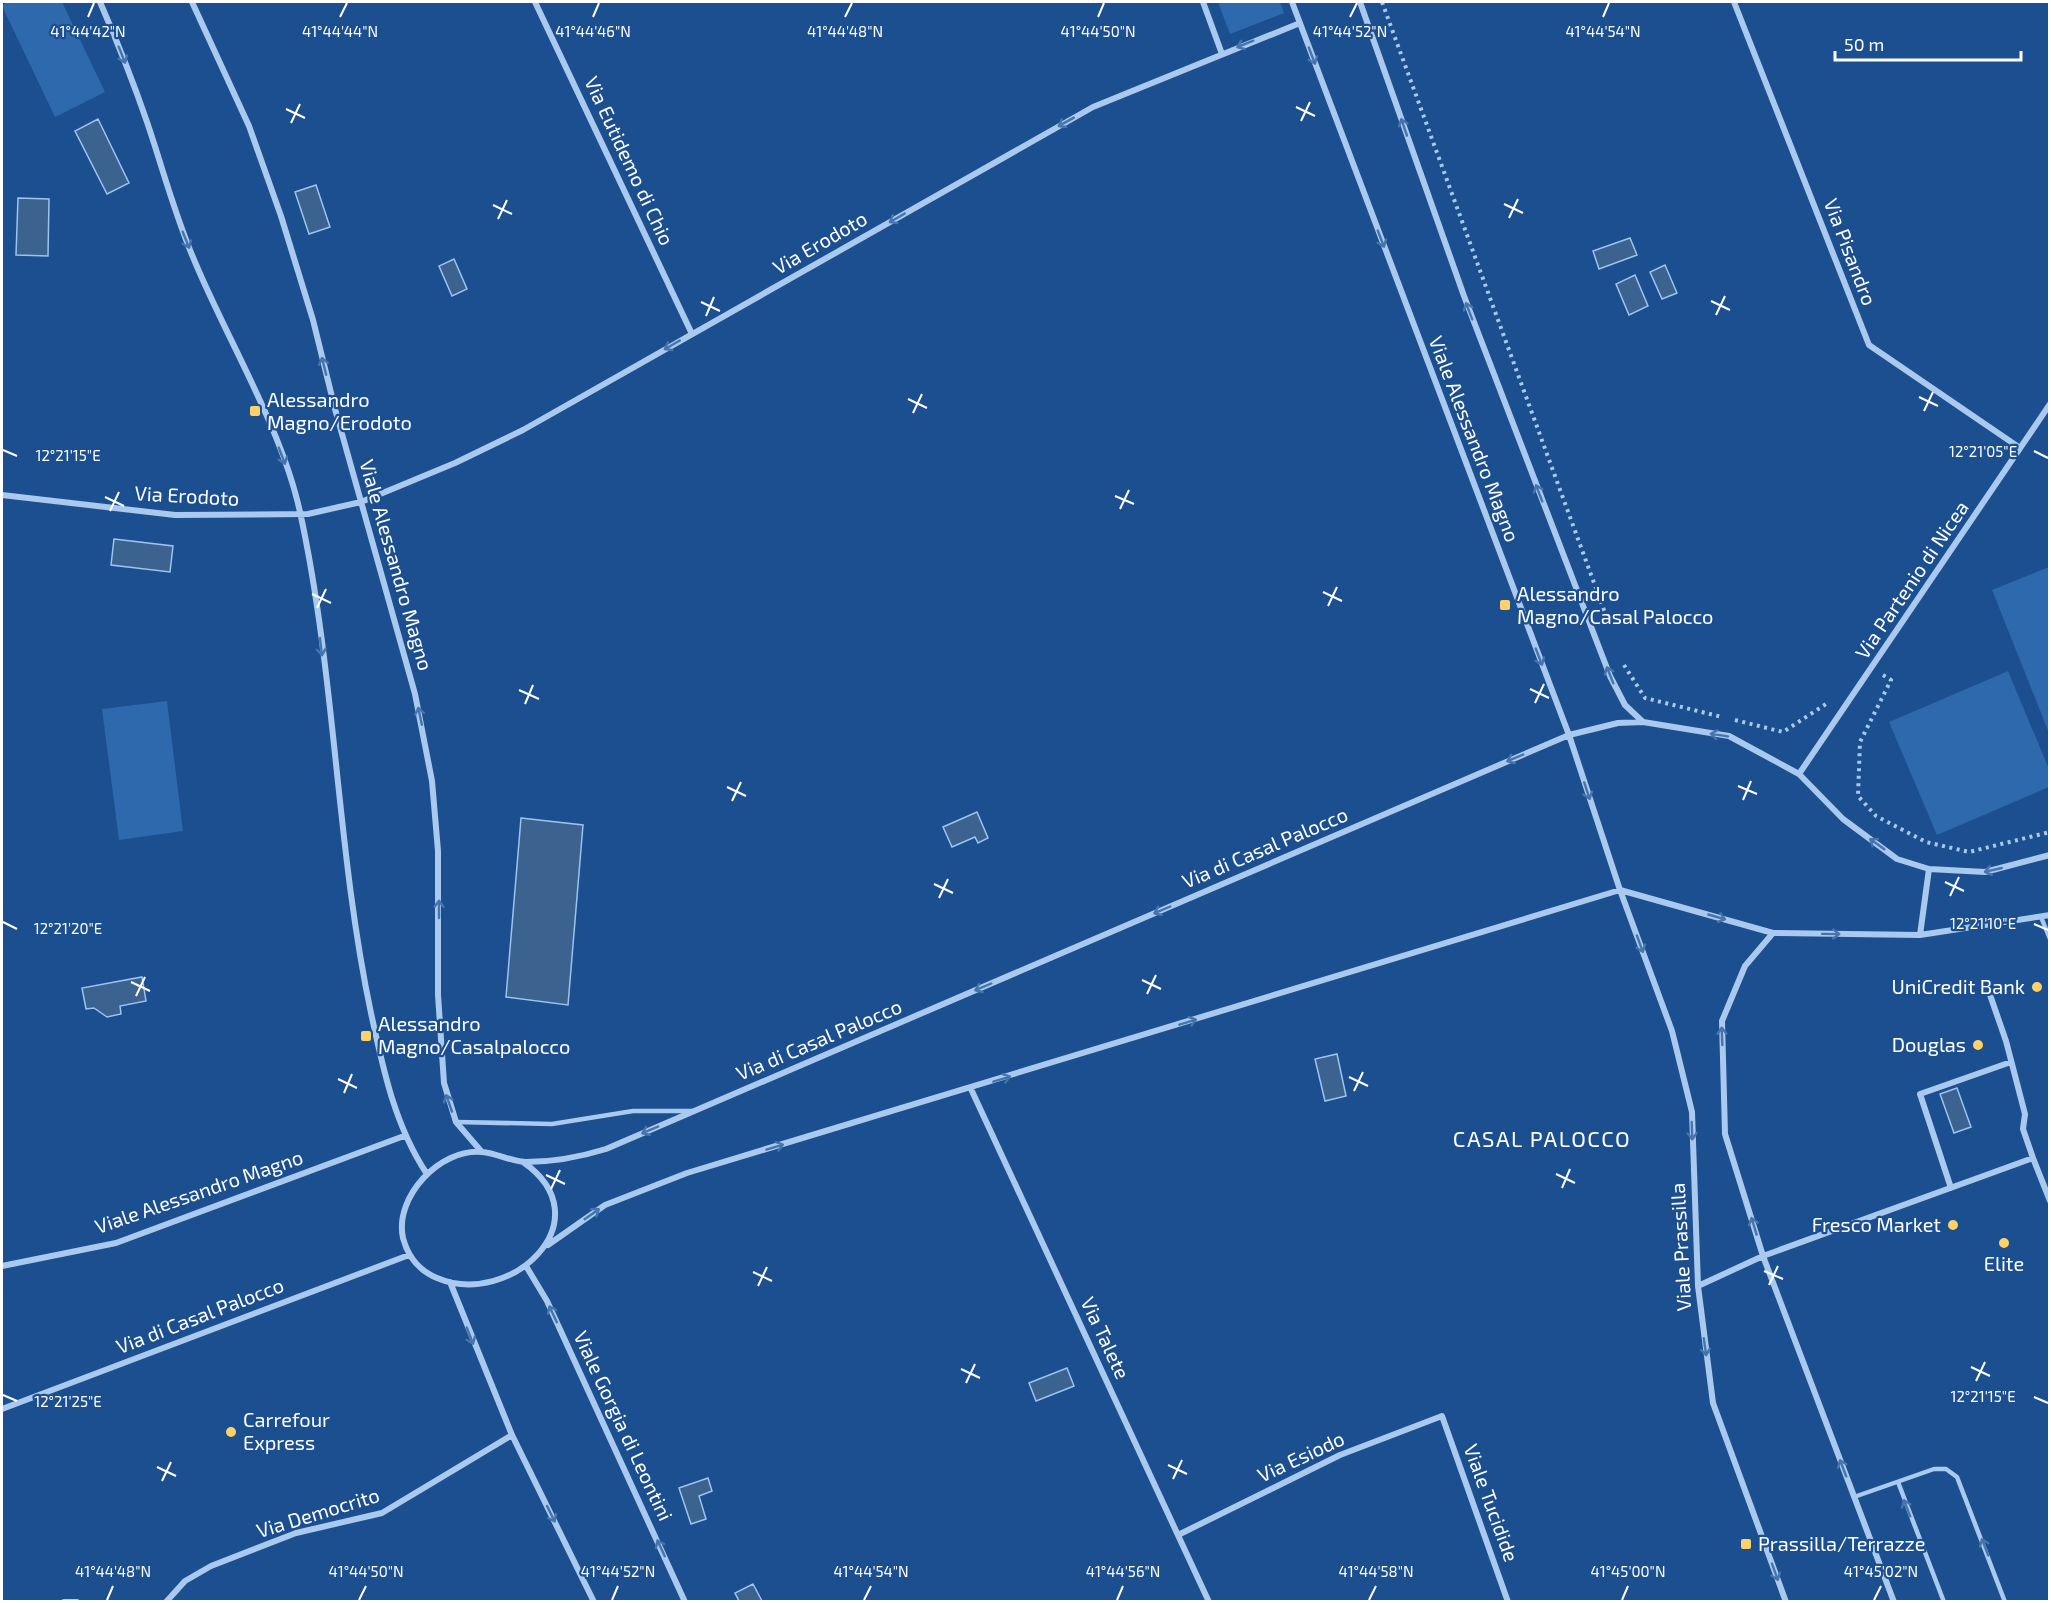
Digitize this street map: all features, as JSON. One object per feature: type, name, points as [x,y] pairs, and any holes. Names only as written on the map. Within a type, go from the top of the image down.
[{"type":"street","points":[[100,2],[147,120],[183,235],[281,452],[301,514],[318,621],[357,941],[376,1035],[404,1136],[427,1174]]},
{"type":"street","name":"Viale Alessandro Magno","points":[[192,2],[223,65],[273,191],[313,320],[415,694],[432,781],[438,851],[438,995],[444,1083],[456,1122],[481,1152]]},
{"type":"street","name":"Via Eutidemo di Chio","points":[[535,2],[692,334]]},
{"type":"street","points":[[1203,2],[1222,54]]},
{"type":"street","name":"Viale Alessandro Magno","points":[[1292,2],[1569,735],[1620,890]]},
{"type":"street","points":[[1360,2],[1464,296],[1610,676],[1625,705],[1643,722]]},
{"type":"street","name":"Via Pisandro","points":[[1734,2],[1869,345],[2020,448]]},
{"type":"street","name":"Via Erodoto","points":[[2,495],[175,515],[301,514],[361,502],[492,446],[1088,110],[1300,23]]},
{"type":"street","name":"Via Partenio di Nicea","points":[[1799,774],[1873,668],[2049,404]]},
{"type":"street","name":"Via di Casal Palocco","points":[[481,1152],[523,1162],[585,1155],[694,1111],[1569,735],[1618,723],[1643,722],[1729,736],[1799,774],[1843,819],[1897,859],[1929,869],[1985,872],[2049,855]]},
{"type":"street","points":[[1920,935],[1929,869]]},
{"type":"street","points":[[481,1152],[451,1158],[427,1174],[411,1197],[403,1218],[403,1236],[410,1255],[428,1274],[450,1282],[491,1281],[526,1266],[545,1247],[605,1205],[687,1173],[971,1089],[1620,890],[1773,933],[1920,935],[2049,915]]},
{"type":"street","name":"Viale Prassilla","points":[[1620,890],[1672,1031],[1692,1112],[1698,1286],[1713,1403],[1786,1602]]},
{"type":"street","points":[[1773,933],[1745,966],[1722,1020],[1725,1134],[1763,1256],[1894,1602]]},
{"type":"street","points":[[1989,992],[2025,1114],[2023,1129],[2049,1201]]},
{"type":"street","points":[[1951,1188],[1920,1094],[2011,1062]]},
{"type":"street","name":"Via Talete","points":[[971,1089],[1209,1602]]},
{"type":"street","name":"Viale Alessandro Magno","points":[[2,1266],[116,1243],[404,1136]]},
{"type":"street","points":[[1698,1286],[1763,1256],[2033,1158]]},
{"type":"street","points":[[523,1162],[544,1180],[554,1204],[554,1226],[545,1247]]},
{"type":"street","name":"Via di Casal Palocco","points":[[2,1409],[410,1255]]},
{"type":"street","name":"Viale Gorgia di Leontini","points":[[526,1266],[547,1301],[686,1602]]},
{"type":"street","points":[[450,1282],[512,1435],[594,1602]]},
{"type":"street","name":"Via Esiodo","points":[[1178,1535],[1341,1455],[1442,1416]]},
{"type":"street","name":"Viale Tucidide","points":[[1442,1416],[1508,1602]]},
{"type":"street","name":"Via Democrito","points":[[166,1602],[185,1581],[211,1566],[296,1533],[382,1513],[512,1435]]},
{"type":"street","points":[[64,1602],[77,1602]]},
{"type":"lane","points":[[2041,917],[2049,939]]},
{"type":"lane","points":[[456,1122],[552,1124],[633,1111],[694,1111]]},
{"type":"lane","points":[[1854,1497],[1934,1469],[1946,1469],[1957,1477],[2005,1602]]},
{"type":"lane","points":[[1898,1482],[1944,1602]]},
{"type":"path","points":[[1382,2],[1606,616]]},
{"type":"path","points":[[1621,656],[1645,698],[1783,732],[1828,703]]},
{"type":"path","points":[[1873,668],[1891,680],[1860,742],[1858,796],[1876,816],[1926,842],[1970,852],[2049,832]]},
{"type":"shaded area","points":[[7,2],[62,2],[105,92],[55,117],[2,6]]},
{"type":"shaded area","points":[[1218,2],[1280,2],[1284,13],[1230,34]]},
{"type":"shaded area","points":[[98,119],[129,183],[107,194],[75,131]]},
{"type":"shaded area","points":[[316,185],[330,227],[309,234],[295,192]]},
{"type":"shaded area","points":[[18,198],[49,199],[48,256],[16,255]]},
{"type":"shaded area","points":[[1630,238],[1637,255],[1599,269],[1593,251]]},
{"type":"shaded area","points":[[454,259],[467,289],[452,296],[439,266]]},
{"type":"shaded area","points":[[1665,265],[1677,293],[1662,299],[1650,272]]},
{"type":"shaded area","points":[[1635,275],[1648,306],[1629,315],[1616,284]]},
{"type":"shaded area","points":[[114,539],[173,546],[170,572],[111,565]]},
{"type":"shaded area","points":[[2049,567],[2049,733],[1992,590]]},
{"type":"shaded area","points":[[2008,671],[2049,769],[2049,787],[1937,835],[1889,722]]},
{"type":"shaded area","points":[[167,701],[183,831],[119,840],[102,709]]},
{"type":"shaded area","points":[[977,812],[988,838],[978,843],[975,837],[952,847],[943,827]]},
{"type":"shaded area","points":[[521,818],[583,825],[568,1005],[506,997]]},
{"type":"shaded area","points":[[142,977],[146,1001],[120,1006],[121,1014],[107,1017],[94,1008],[86,1009],[82,988]]},
{"type":"shaded area","points":[[1337,1054],[1346,1096],[1325,1101],[1315,1059]]},
{"type":"shaded area","points":[[1957,1088],[1971,1127],[1954,1133],[1940,1094]]},
{"type":"shaded area","points":[[1067,1368],[1074,1386],[1036,1401],[1029,1383]]},
{"type":"shaded area","points":[[708,1478],[712,1491],[699,1496],[706,1519],[691,1524],[679,1488]]},
{"type":"shaded area","points":[[753,1584],[762,1601],[739,1601],[735,1593]]},
{"type":"place","name":"Alessandro Magno/Erodoto","points":[[255,411]]},
{"type":"place","name":"Alessandro Magno/Casal Palocco","points":[[1505,605]]},
{"type":"place","name":"UniCredit Bank","points":[[2037,987]]},
{"type":"place","name":"Alessandro Magno/Casalpalocco","points":[[366,1036]]},
{"type":"place","name":"Douglas","points":[[1978,1045]]},
{"type":"place","name":"Fresco Market","points":[[1953,1225]]},
{"type":"place","name":"Elite","points":[[2004,1243]]},
{"type":"place","name":"Carrefour Express","points":[[231,1432]]},
{"type":"place","name":"Prassilla/Terrazze","points":[[1746,1544]]},
{"type":"district","name":"CASAL PALOCCO","points":[[1542,1139]]}]
